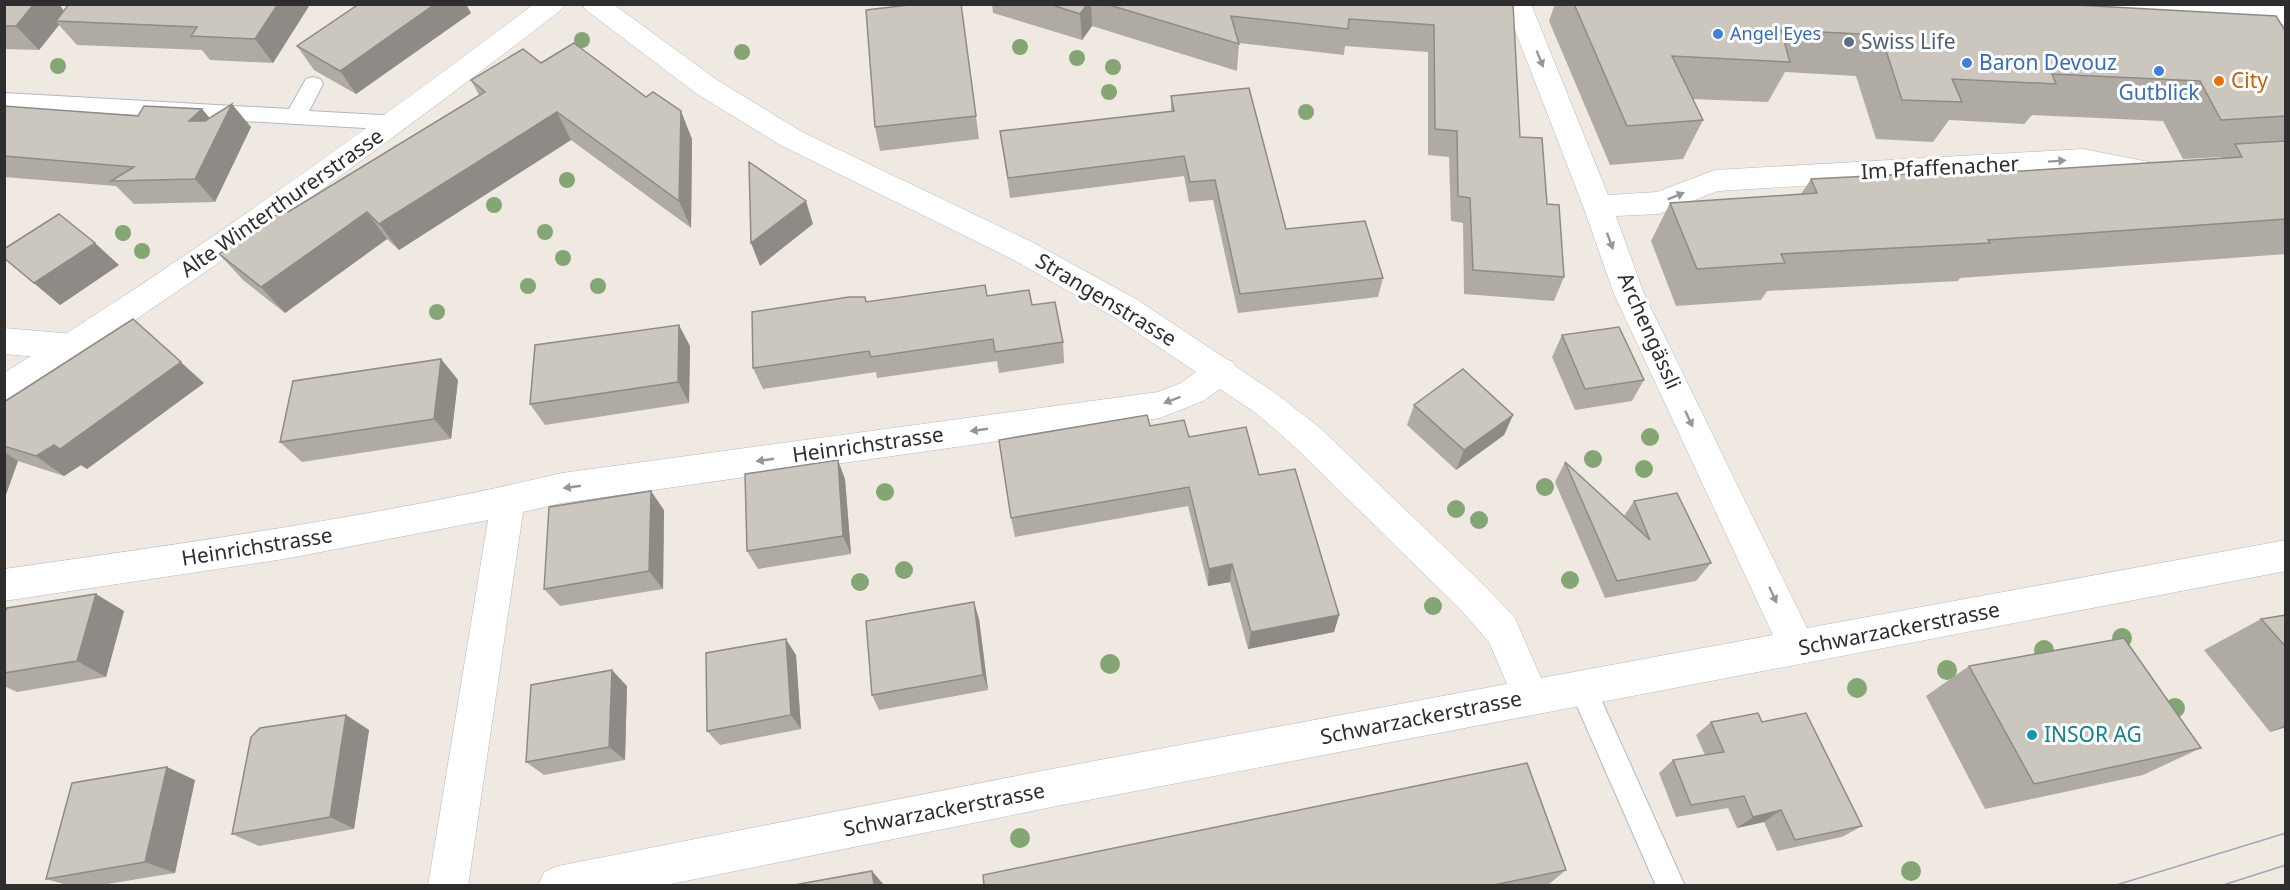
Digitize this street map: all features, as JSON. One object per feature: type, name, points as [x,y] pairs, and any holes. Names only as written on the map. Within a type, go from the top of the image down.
[{"type":"street","name":"Alte Winterthurerstrasse","points":[[4,390],[73,347],[398,123],[552,4]]},
{"type":"street","name":"Strangenstrasse","points":[[595,4],[707,87],[792,139],[1023,252],[1125,308],[1222,371],[1267,404],[1308,438],[1473,598],[1502,630],[1517,660],[1530,698]]},
{"type":"street","name":"Archengässli","points":[[1518,4],[1598,206],[1629,294],[1798,648]]},
{"type":"street","points":[[2096,4],[2257,24],[2286,15]]},
{"type":"street","name":"Im Pfaffenacher","points":[[1598,206],[1659,203],[1715,181],[2083,159],[2159,173],[2182,172]]},
{"type":"street","points":[[4,341],[73,347]]},
{"type":"street","name":"Heinrichstrasse","points":[[4,585],[375,529],[508,502],[562,488],[1160,405],[1192,392],[1222,371]]},
{"type":"street","points":[[448,885],[508,502]]},
{"type":"street","name":"Schwarzackerstrasse","points":[[558,885],[1057,787],[2286,555]]},
{"type":"lane","points":[[295,117],[313,84]]},
{"type":"lane","points":[[4,100],[398,123]]},
{"type":"lane","points":[[1582,688],[1671,885]]},
{"type":"building","points":[[4,4],[34,4],[16,26],[4,26]]},
{"type":"building","points":[[69,4],[278,4],[255,39],[191,36],[197,27],[56,21]]},
{"type":"building","points":[[359,4],[435,4],[340,71],[297,46]]},
{"type":"building","points":[[918,4],[961,4],[976,116],[875,127],[866,10]]},
{"type":"building","points":[[1049,4],[1087,4],[1080,14]]},
{"type":"building","points":[[1106,4],[1513,4],[1520,137],[1542,138],[1547,204],[1559,205],[1564,277],[1473,270],[1470,198],[1458,196],[1457,131],[1435,129],[1434,25],[1349,19],[1348,29],[1231,16],[1239,44]]},
{"type":"building","points":[[1574,4],[2058,4],[2276,16],[2286,32],[2286,116],[2221,120],[2200,81],[2052,74],[2056,84],[1952,79],[1962,102],[1902,100],[1881,35],[1781,30],[1790,62],[1672,56],[1703,120],[1627,126]]},
{"type":"building","points":[[574,43],[646,97],[653,92],[681,111],[679,201],[557,112],[379,224],[367,212],[261,287],[219,254],[285,209],[288,212],[485,92],[471,80],[523,49],[541,63]]},
{"type":"building","points":[[1249,88],[1286,229],[1365,221],[1383,278],[1240,294],[1215,180],[1190,182],[1184,156],[1008,178],[1000,131],[1174,111],[1171,96]]},
{"type":"building","points":[[232,104],[195,179],[111,181],[134,167],[4,156],[4,106],[138,116],[144,106],[202,109],[189,121],[205,121]]},
{"type":"building","points":[[2286,141],[2286,219],[1988,240],[1990,243],[1781,254],[1785,263],[1697,269],[1670,203],[1817,193],[1811,179],[1989,170],[1990,173],[2242,157],[2235,144]]},
{"type":"building","points":[[749,162],[806,201],[751,243]]},
{"type":"building","points":[[59,214],[95,243],[34,283],[4,258],[4,249]]},
{"type":"building","points":[[985,285],[987,296],[1029,290],[1032,305],[1055,302],[1063,342],[995,352],[993,339],[871,357],[869,351],[753,368],[752,312],[849,297],[865,297],[866,302]]},
{"type":"building","points":[[133,319],[181,362],[60,449],[54,445],[36,456],[4,446],[4,402]]},
{"type":"building","points":[[679,325],[678,382],[530,404],[535,345]]},
{"type":"building","points":[[1619,327],[1644,380],[1585,389],[1562,335]]},
{"type":"building","points":[[441,359],[434,419],[280,442],[293,381]]},
{"type":"building","points":[[1463,369],[1513,415],[1464,450],[1414,405]]},
{"type":"building","points":[[1147,415],[1150,426],[1184,420],[1189,437],[1246,427],[1259,475],[1295,469],[1339,615],[1251,632],[1232,564],[1209,569],[1189,487],[1011,518],[999,440]]},
{"type":"building","points":[[838,460],[843,536],[747,551],[745,474]]},
{"type":"building","points":[[1565,462],[1650,540],[1634,501],[1677,493],[1711,563],[1617,581]]},
{"type":"building","points":[[651,491],[649,571],[544,589],[549,507]]},
{"type":"building","points":[[96,594],[77,661],[4,673],[4,614],[7,608]]},
{"type":"building","points":[[974,602],[983,675],[872,695],[866,621]]},
{"type":"building","points":[[2286,615],[2286,647],[2261,619]]},
{"type":"building","points":[[2124,638],[2201,748],[2034,784],[1969,666]]},
{"type":"building","points":[[786,639],[791,715],[707,731],[706,653]]},
{"type":"building","points":[[612,670],[609,747],[526,762],[531,685]]},
{"type":"building","points":[[1758,713],[1762,722],[1806,713],[1862,826],[1795,840],[1781,810],[1753,817],[1744,796],[1691,805],[1673,760],[1724,752],[1711,722]]},
{"type":"building","points":[[346,715],[330,817],[232,834],[251,737],[260,728]]},
{"type":"building","points":[[1527,763],[1566,870],[1494,885],[984,885],[983,875]]},
{"type":"building","points":[[167,767],[145,862],[46,879],[72,783]]},
{"type":"building","points":[[872,871],[874,885],[794,885]]},
{"type":"tram line","points":[[2113,886],[2286,833]]},
{"type":"tram line","points":[[2220,886],[2286,865]]},
{"type":"place","name":"Angel Eyes","points":[[1718,34]]},
{"type":"place","name":"Swiss Life","points":[[1849,42]]},
{"type":"place","name":"Baron Devouz","points":[[1967,63]]},
{"type":"place","name":"Gutblick","points":[[2159,71]]},
{"type":"place","name":"City","points":[[2219,81]]},
{"type":"place","name":"INSOR AG","points":[[2032,735]]}]
